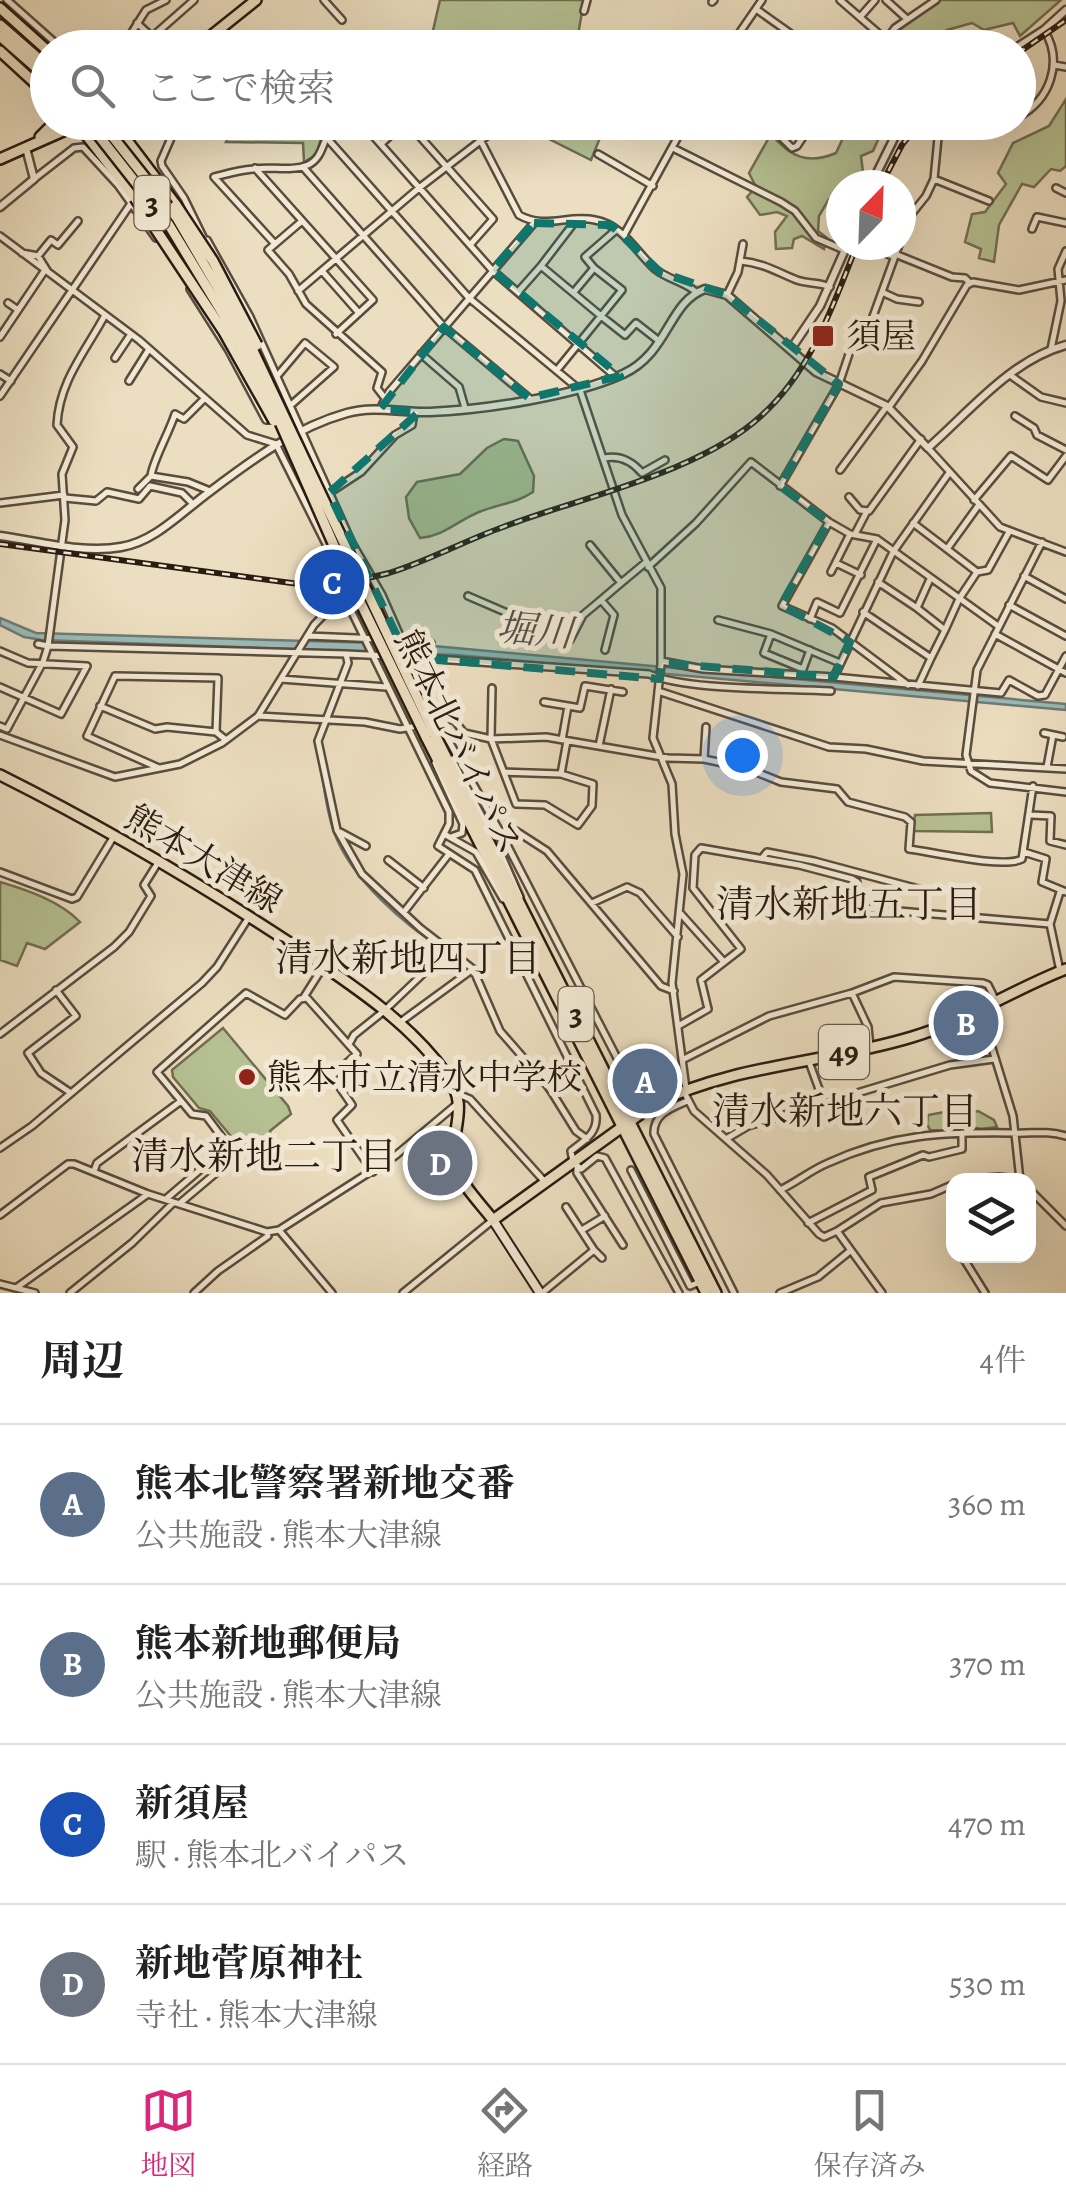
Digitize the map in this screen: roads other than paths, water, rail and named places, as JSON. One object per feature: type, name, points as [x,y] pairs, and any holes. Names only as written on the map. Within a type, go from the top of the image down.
[{"type":"main road","points":[[218,30],[256,0]]},
{"type":"main road","points":[[0,8],[30,35]]},
{"type":"main road","points":[[0,25],[30,51]]},
{"type":"main road","points":[[0,36],[30,62]]},
{"type":"main road","points":[[0,51],[30,78]]},
{"type":"main road","points":[[26,148],[35,140]]},
{"type":"main road","points":[[0,159],[44,140]]},
{"type":"main road","name":"3","points":[[93,140],[224,332],[310,490]]},
{"type":"main road","name":"熊本北バイパス","points":[[96,140],[169,225],[270,397],[310,490],[430,736],[441,745],[519,912],[716,1293]]},
{"type":"main road","name":"熊本北バイパス","points":[[115,140],[177,218],[218,284],[269,380],[430,736]]},
{"type":"main road","name":"3","points":[[127,140],[176,205],[239,306],[312,475]]},
{"type":"main road","points":[[133,140],[152,171]]},
{"type":"main road","name":"熊本大津線","points":[[0,775],[159,862],[324,966],[399,1023],[434,1058],[459,1098]]},
{"type":"main road","name":"49","points":[[493,1220],[575,1165],[654,1104],[684,1089],[743,1072],[916,1036],[1063,970]]},
{"type":"main road","points":[[459,1098],[456,1168],[541,1293]]},
{"type":"main road","name":"熊本北バイパス","points":[[626,1124],[656,1207],[706,1293]]},
{"type":"street","points":[[8,0],[41,30]]},
{"type":"street","points":[[132,30],[146,10],[166,0]]},
{"type":"street","points":[[160,30],[194,0]]},
{"type":"street","points":[[324,0],[342,20]]},
{"type":"street","points":[[584,11],[587,0]]},
{"type":"street","points":[[742,30],[761,0]]},
{"type":"street","points":[[840,0],[875,30]]},
{"type":"street","points":[[860,18],[876,0]]},
{"type":"street","points":[[886,0],[907,19]]},
{"type":"street","points":[[895,30],[936,0]]},
{"type":"street","points":[[756,10],[785,30]]},
{"type":"street","points":[[1036,35],[1066,10]]},
{"type":"street","points":[[136,23],[144,30]]},
{"type":"street","points":[[1036,106],[1043,98],[1054,65],[1044,30]]},
{"type":"street","points":[[1054,65],[1066,67]]},
{"type":"street","points":[[170,140],[162,166],[250,317],[437,720],[441,745],[439,776],[463,824],[459,836],[446,835]]},
{"type":"street","points":[[275,244],[214,178],[256,168],[303,167],[320,155],[325,140]]},
{"type":"street","points":[[329,140],[469,298],[580,390],[622,515],[662,598],[654,738],[672,784],[683,874],[674,991],[687,1101],[767,1174],[824,1237],[882,1204],[946,1187]]},
{"type":"street","points":[[377,140],[492,270],[616,377]]},
{"type":"street","points":[[380,144],[385,140]]},
{"type":"street","points":[[423,140],[493,219],[470,244]]},
{"type":"street","points":[[298,291],[419,188],[482,140]]},
{"type":"street","points":[[624,235],[678,140]]},
{"type":"street","points":[[878,170],[893,140]]},
{"type":"street","points":[[916,208],[934,180],[938,140]]},
{"type":"street","points":[[480,142],[513,208],[534,223],[602,221],[624,235],[654,268],[696,292],[713,290],[727,295],[816,372],[888,407],[1000,528],[1066,552]]},
{"type":"street","points":[[0,207],[79,146],[88,150],[134,200],[228,349],[266,420],[298,420]]},
{"type":"street","points":[[26,148],[34,179]]},
{"type":"street","points":[[674,148],[782,202],[816,238],[826,241]]},
{"type":"street","points":[[598,154],[654,186]]},
{"type":"street","points":[[303,167],[444,328],[529,398]]},
{"type":"street","points":[[256,168],[373,300],[336,334]]},
{"type":"street","points":[[934,180],[988,201]]},
{"type":"street","points":[[1056,188],[1066,192]]},
{"type":"street","points":[[0,396],[134,200]]},
{"type":"street","points":[[1032,229],[1038,217],[1066,224]]},
{"type":"street","points":[[518,292],[578,219]]},
{"type":"street","points":[[38,256],[50,240],[58,245],[78,220]]},
{"type":"street","points":[[302,221],[268,250],[306,304],[382,372],[378,388],[384,397]]},
{"type":"street","points":[[380,409],[384,397],[534,223]]},
{"type":"street","points":[[556,370],[622,290],[586,258],[616,230]]},
{"type":"street","points":[[0,236],[149,348],[247,434],[276,444],[333,558],[346,560],[358,553]]},
{"type":"street","points":[[174,263],[207,240]]},
{"type":"street","points":[[727,295],[741,261],[743,244]]},
{"type":"street","points":[[1051,350],[1064,280],[1058,269],[1066,251]]},
{"type":"street","points":[[22,253],[38,256],[47,271]]},
{"type":"street","points":[[790,349],[808,326],[841,260]]},
{"type":"street","points":[[780,486],[839,384],[850,351],[865,333],[884,293],[894,260]]},
{"type":"street","points":[[908,260],[970,283],[1019,290],[1064,280]]},
{"type":"street","points":[[741,261],[766,265],[796,280],[830,287]]},
{"type":"street","points":[[540,266],[625,335],[636,323],[661,343]]},
{"type":"street","points":[[574,293],[594,268]]},
{"type":"street","points":[[322,270],[359,313]]},
{"type":"street","points":[[0,337],[47,271]]},
{"type":"street","points":[[840,470],[922,361],[970,283]]},
{"type":"street","points":[[0,536],[104,549],[130,545],[144,540],[276,444],[347,413],[465,408],[580,390],[639,366],[661,343],[680,309],[696,292]]},
{"type":"street","points":[[884,293],[918,302]]},
{"type":"street","points":[[8,303],[18,310]]},
{"type":"street","points":[[105,315],[76,361],[60,402],[58,425],[73,447],[62,474],[62,544],[48,644],[43,662],[3,731],[115,777],[180,764],[226,740],[258,716],[322,615],[341,600],[350,605],[449,812],[446,835],[438,846],[475,870],[574,1066],[597,1121],[587,1139],[571,1151],[577,1173],[623,1245]]},
{"type":"street","points":[[115,358],[131,334]]},
{"type":"street","points":[[277,376],[305,343],[334,367],[291,405]]},
{"type":"street","points":[[928,448],[1038,354],[1066,345]]},
{"type":"street","points":[[129,381],[149,348]]},
{"type":"street","points":[[421,354],[459,386],[465,408]]},
{"type":"street","points":[[0,374],[11,382]]},
{"type":"street","points":[[1010,375],[1041,398],[1066,404]]},
{"type":"street","points":[[138,489],[150,476],[152,463],[163,449],[175,414],[184,419],[205,398]]},
{"type":"street","points":[[329,493],[361,472],[395,435],[412,426],[414,412]]},
{"type":"street","points":[[947,549],[1012,456],[1048,480],[1066,454],[1015,416]]},
{"type":"street","points":[[831,572],[866,513],[921,439]]},
{"type":"street","points":[[604,458],[614,456],[642,473],[665,460]]},
{"type":"street","points":[[468,596],[570,640],[583,615],[696,524],[751,462],[828,522],[853,534],[878,539],[998,626]]},
{"type":"street","points":[[834,677],[893,552],[949,473]]},
{"type":"street","points":[[150,476],[188,482],[210,491]]},
{"type":"street","points":[[0,503],[65,497],[96,501],[107,492],[139,499],[150,486],[182,493],[194,504]]},
{"type":"street","points":[[848,497],[866,513]]},
{"type":"street","points":[[828,522],[782,606],[850,642],[908,685]]},
{"type":"street","points":[[912,523],[977,572]]},
{"type":"street","points":[[918,686],[959,599],[977,572],[988,570],[1009,532]]},
{"type":"street","points":[[810,618],[817,602],[840,613],[878,539]]},
{"type":"street","points":[[1042,542],[977,670],[967,763],[976,777],[990,784],[1066,792]]},
{"type":"street","points":[[590,545],[620,583]]},
{"type":"street","points":[[836,563],[861,575]]},
{"type":"street","points":[[1024,576],[1066,599]]},
{"type":"street","points":[[916,608],[930,578]]},
{"type":"street","points":[[877,581],[945,630]]},
{"type":"street","points":[[601,600],[614,615],[605,650]]},
{"type":"street","points":[[1010,605],[1066,636]]},
{"type":"street","points":[[863,612],[931,658]]},
{"type":"street","points":[[361,629],[392,617]]},
{"type":"street","points":[[718,620],[771,634],[840,662]]},
{"type":"street","points":[[771,634],[764,653],[777,659],[802,669],[810,650]]},
{"type":"street","points":[[995,634],[1063,671]]},
{"type":"street","points":[[307,637],[432,643]]},
{"type":"street","points":[[38,644],[407,655],[831,691]]},
{"type":"street","points":[[0,651],[20,661],[87,666],[61,714],[0,687]]},
{"type":"street","points":[[346,654],[348,662],[318,741],[337,830],[362,874],[471,970],[500,1030],[548,1086],[576,1131],[587,1139]]},
{"type":"street","points":[[661,662],[703,669],[1000,693],[1009,680],[1045,696],[1063,671],[1066,656]]},
{"type":"street","points":[[160,770],[87,736],[118,675],[218,678],[216,732]]},
{"type":"street","points":[[281,679],[386,687]]},
{"type":"street","points":[[544,702],[580,708],[585,686],[624,692]]},
{"type":"street","points":[[492,688],[491,739],[516,804],[545,805],[578,825],[592,806],[593,784],[561,774],[504,772]]},
{"type":"street","points":[[599,746],[611,689]]},
{"type":"street","points":[[658,691],[814,743],[914,760],[1066,769]]},
{"type":"street","points":[[100,706],[149,728],[216,732],[226,740]]},
{"type":"street","points":[[561,774],[568,706]]},
{"type":"street","points":[[258,716],[408,728],[454,720],[465,734]]},
{"type":"street","points":[[704,759],[706,727]]},
{"type":"street","points":[[441,745],[456,733],[491,739],[564,740],[746,768],[780,782],[837,789],[848,802],[906,817],[911,822],[909,849],[971,860],[1022,859],[1033,786]]},
{"type":"street","points":[[1044,733],[1064,737]]},
{"type":"street","points":[[1047,768],[1053,735]]},
{"type":"street","points":[[441,745],[460,772],[490,832],[503,837],[516,830],[536,842],[661,986],[674,991]]},
{"type":"street","points":[[441,745],[503,837],[632,1089],[648,1094],[684,1074]]},
{"type":"street","points":[[1031,815],[1050,816],[1050,841],[1066,845]]},
{"type":"street","points":[[337,830],[366,846]]},
{"type":"street","points":[[446,835],[476,852],[497,891],[519,912]]},
{"type":"street","points":[[0,872],[72,899],[77,897],[114,836]]},
{"type":"street","points":[[503,837],[501,854],[518,888],[519,912]]},
{"type":"street","points":[[678,1026],[708,1009],[701,980],[741,952],[741,946],[693,888],[695,855],[702,848],[852,879],[857,882],[858,902],[864,908],[1050,924]]},
{"type":"street","points":[[762,858],[767,852],[814,861],[926,891]]},
{"type":"street","points":[[1024,852],[1046,858],[1042,882],[1063,892],[1050,924],[1063,970]]},
{"type":"street","points":[[404,912],[450,854]]},
{"type":"street","points":[[388,860],[424,888]]},
{"type":"street","points":[[0,1034],[129,932],[151,896],[144,885],[159,862]]},
{"type":"street","points":[[592,902],[627,887],[640,893],[678,937]]},
{"type":"street","points":[[681,914],[724,962]]},
{"type":"street","points":[[0,1148],[202,984],[249,916]]},
{"type":"street","points":[[348,1044],[448,951]]},
{"type":"street","points":[[173,1202],[236,1156],[206,1116],[192,1114],[157,1072],[246,994],[285,1014],[304,997],[324,966]]},
{"type":"street","points":[[399,1023],[471,970]]},
{"type":"street","points":[[682,1060],[770,1016],[904,976],[983,983],[996,1002]]},
{"type":"street","points":[[56,990],[76,1016],[28,1053],[41,1073],[71,1093]]},
{"type":"street","points":[[852,993],[868,1027],[870,1047]]},
{"type":"street","points":[[304,997],[316,1004],[357,1054],[332,1076],[352,1104],[338,1120],[372,1172]]},
{"type":"street","points":[[980,1010],[1016,1133],[1019,1173]]},
{"type":"street","points":[[726,1139],[748,1126],[824,1103],[950,1065],[994,1058]]},
{"type":"street","points":[[808,1059],[824,1103]]},
{"type":"street","points":[[0,1215],[68,1164],[268,1232],[279,1230],[372,1172],[459,1098],[470,1100],[545,1182]]},
{"type":"street","points":[[94,1172],[97,1164],[181,1100]]},
{"type":"street","points":[[687,1101],[663,1112],[653,1126],[654,1134],[734,1293]]},
{"type":"street","points":[[780,1190],[829,1162],[894,1138],[1050,1130],[1066,1136]]},
{"type":"street","points":[[808,1223],[872,1190],[869,1177],[886,1168],[923,1155],[962,1149],[962,1132]]},
{"type":"street","points":[[70,1293],[132,1243],[229,1145]]},
{"type":"street","points":[[575,1165],[586,1168],[596,1156],[605,1158],[679,1293]]},
{"type":"street","points":[[632,1170],[656,1207]]},
{"type":"street","points":[[16,1288],[148,1194]]},
{"type":"street","points":[[1036,1196],[1066,1226]]},
{"type":"street","points":[[566,1207],[602,1258]]},
{"type":"street","points":[[1058,1218],[1066,1212]]},
{"type":"street","points":[[582,1230],[604,1216]]},
{"type":"street","points":[[403,1293],[493,1220]]},
{"type":"street","points":[[279,1230],[332,1293]]},
{"type":"street","points":[[838,1231],[882,1293]]},
{"type":"street","points":[[194,1293],[218,1270],[268,1236],[268,1232]]},
{"type":"street","points":[[541,1293],[594,1250]]},
{"type":"street","points":[[780,1293],[818,1277],[850,1251]]},
{"type":"street","points":[[966,1263],[985,1293]]},
{"type":"street","points":[[0,1284],[35,1293]]},
{"type":"water","points":[[0,618],[36,633],[412,644],[1066,704],[1066,710],[456,655],[42,640],[24,637],[0,625]]},
{"type":"waterway","points":[[320,762],[331,824],[353,867],[397,914],[446,951]]},
{"type":"waterway","points":[[482,995],[504,1038],[588,1146]]},
{"type":"waterway","points":[[633,1215],[675,1293]]},
{"type":"railway","points":[[1036,41],[1066,20]]},
{"type":"railway","points":[[889,170],[906,140]]},
{"type":"railway","points":[[0,544],[299,584],[356,580],[403,568],[503,527],[638,482],[735,436],[761,416],[794,379],[829,314],[851,260]]},
{"type":"place","name":"須屋","points":[[823,336]]},
{"type":"place","name":"新須屋","points":[[332,582]]},
{"type":"place","name":"熊本新地郵便局","points":[[966,1023]]},
{"type":"place","name":"熊本市立清水中学校","points":[[247,1077]]},
{"type":"place","name":"熊本北警察署新地交番","points":[[645,1081]]},
{"type":"place","name":"新地菅原神社","points":[[440,1163]]},
{"type":"district","name":"清水新地五丁目","points":[[849,904]]},
{"type":"district","name":"清水新地四丁目","points":[[408,958]]},
{"type":"district","name":"清水新地六丁目","points":[[845,1111]]},
{"type":"district","name":"清水新地二丁目","points":[[264,1156]]},
{"type":"water label","name":"堀川","points":[[535,630]]}]
